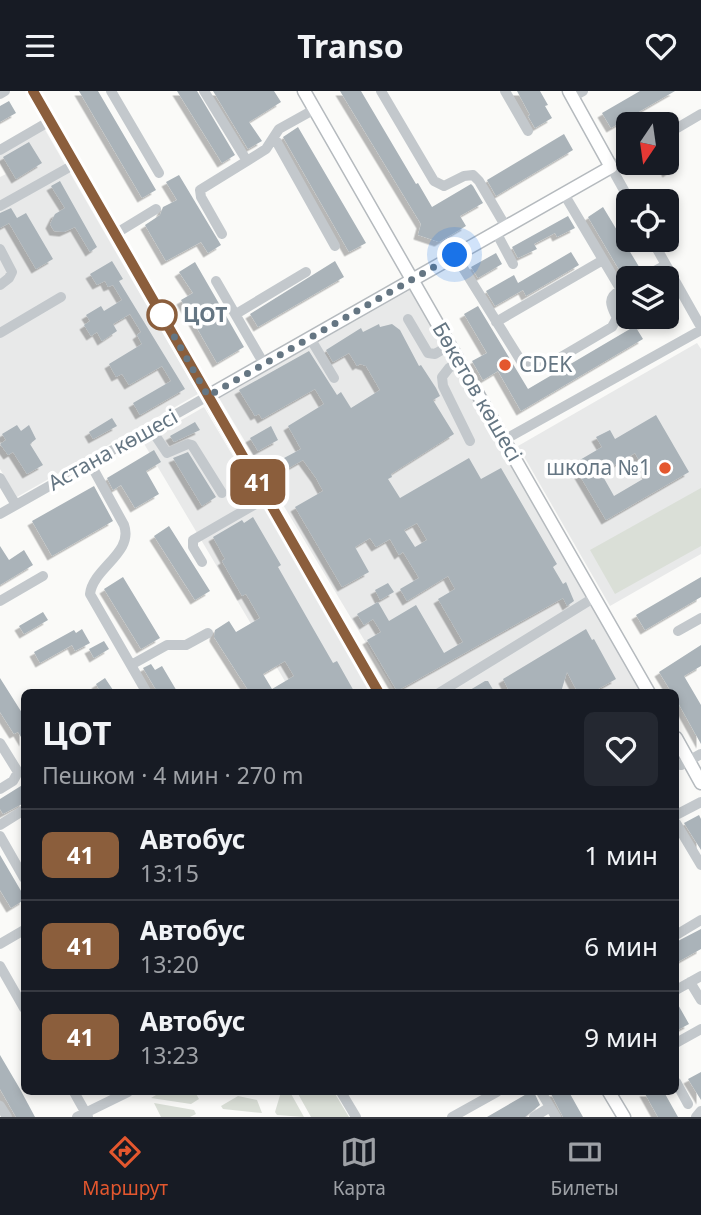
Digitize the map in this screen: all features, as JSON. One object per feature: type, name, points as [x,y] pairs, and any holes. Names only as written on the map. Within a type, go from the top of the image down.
[{"type":"main road","name":"Бөкетов көшесі","points":[[305,91],[647,689]]},
{"type":"main road","points":[[574,93],[611,167]]},
{"type":"main road","name":"Астана көшесі","points":[[208,396],[611,167]]},
{"type":"main road","points":[[208,396],[377,689]]},
{"type":"main road","points":[[682,762],[701,783]]},
{"type":"main road","points":[[611,1095],[624,1117]]},
{"type":"street","points":[[0,94],[5,91]]},
{"type":"street","points":[[33,91],[208,396]]},
{"type":"street","points":[[111,91],[159,173]]},
{"type":"street","points":[[204,91],[247,161]]},
{"type":"street","points":[[381,91],[434,181],[444,186],[464,176],[473,175],[501,230],[513,264]]},
{"type":"street","points":[[505,91],[528,131]]},
{"type":"street","points":[[222,235],[201,197],[200,190],[262,153],[278,129],[315,109]]},
{"type":"street","points":[[679,127],[701,114]]},
{"type":"street","points":[[0,149],[50,121]]},
{"type":"street","points":[[274,137],[335,246]]},
{"type":"street","points":[[0,206],[75,164]]},
{"type":"street","name":"Астана көшесі","points":[[611,167],[616,164]]},
{"type":"street","points":[[611,167],[623,189]]},
{"type":"street","points":[[564,194],[616,277]]},
{"type":"street","points":[[115,233],[156,209]]},
{"type":"street","points":[[0,249],[12,272],[0,285]]},
{"type":"street","points":[[504,440],[701,328],[659,252]]},
{"type":"street","points":[[455,255],[525,366],[537,369],[615,325],[616,322]]},
{"type":"street","points":[[496,321],[603,260]]},
{"type":"street","points":[[236,314],[306,272]]},
{"type":"street","points":[[216,281],[264,364]]},
{"type":"street","points":[[616,292],[610,300],[616,316]]},
{"type":"street","points":[[0,333],[61,297]]},
{"type":"street","points":[[408,319],[428,353],[435,353],[450,345]]},
{"type":"street","points":[[310,338],[334,379]]},
{"type":"street","points":[[459,362],[449,368],[442,377],[443,386],[470,441]]},
{"type":"street","name":"Астана көшесі","points":[[0,514],[208,396]]},
{"type":"street","points":[[151,429],[167,453],[188,444],[192,445],[222,493]]},
{"type":"street","points":[[89,463],[124,526],[126,536],[122,547],[92,584],[90,594],[146,689]]},
{"type":"street","points":[[0,478],[16,505]]},
{"type":"street","points":[[202,562],[193,547],[193,540],[266,498]]},
{"type":"street","points":[[0,601],[43,576]]},
{"type":"street","points":[[445,689],[594,597]]},
{"type":"street","points":[[678,631],[701,618]]},
{"type":"street","points":[[131,665],[167,645],[186,645],[208,633]]},
{"type":"street","points":[[0,743],[18,772],[13,781],[0,789]]},
{"type":"street","points":[[682,762],[701,754]]},
{"type":"street","points":[[679,813],[701,802]]},
{"type":"street","points":[[0,825],[21,812]]},
{"type":"street","points":[[679,828],[701,865]]},
{"type":"street","points":[[0,836],[21,870]]},
{"type":"street","points":[[679,933],[701,920]]},
{"type":"street","points":[[0,944],[21,932]]},
{"type":"street","points":[[0,966],[21,1003]]},
{"type":"street","points":[[679,989],[701,976]]},
{"type":"street","points":[[690,982],[701,1000]]},
{"type":"street","points":[[679,1041],[701,1029]]},
{"type":"street","points":[[679,1088],[688,1104]]},
{"type":"street","points":[[75,1095],[84,1115],[123,1095]]},
{"type":"street","points":[[112,1101],[129,1095]]},
{"type":"street","points":[[346,1095],[356,1117]]},
{"type":"street","points":[[452,1117],[492,1095]]},
{"type":"street","points":[[534,1117],[553,1112],[543,1095]]},
{"type":"street","points":[[0,1106],[7,1117]]},
{"type":"street","points":[[696,1117],[701,1111]]},
{"type":"shaded area","points":[[44,128],[198,394],[17,497],[0,469],[0,177],[6,174],[0,163],[0,154]]},
{"type":"shaded area","points":[[410,290],[641,689],[394,689],[219,398]]},
{"type":"shaded area","points":[[697,343],[701,349],[701,554],[610,606],[518,446]]},
{"type":"shaded area","points":[[204,407],[371,689],[290,689],[143,442]]},
{"type":"shaded area","points":[[701,488],[701,546],[615,594],[590,550]]},
{"type":"shaded area","points":[[156,1095],[197,1095],[199,1099],[191,1104],[151,1098]]},
{"type":"shaded area","points":[[280,1095],[292,1095],[304,1117],[277,1115],[275,1112]]},
{"type":"shaded area","points":[[299,1095],[336,1095],[349,1117],[311,1117]]},
{"type":"shaded area","points":[[238,1096],[257,1100],[262,1113],[223,1109],[221,1106]]},
{"type":"shaded area","points":[[154,1103],[194,1110],[196,1114],[190,1117],[161,1117]]},
{"type":"building","points":[[79,91],[98,91],[156,190],[142,198]]},
{"type":"building","points":[[177,91],[197,91],[235,155],[222,163]]},
{"type":"building","points":[[213,91],[274,91],[281,102],[249,122],[262,141],[248,149]]},
{"type":"building","points":[[340,91],[361,91],[432,207],[471,184],[473,186],[483,203],[460,216],[466,226],[439,242],[418,235],[421,224]]},
{"type":"building","points":[[517,91],[540,91],[552,118],[535,128]]},
{"type":"building","points":[[640,91],[675,91],[639,112],[616,112],[616,125],[611,128],[602,113]]},
{"type":"building","points":[[9,101],[16,113],[0,122],[0,106]]},
{"type":"building","points":[[298,127],[366,243],[349,252],[283,137]]},
{"type":"building","points":[[564,134],[573,150],[496,196],[487,180]]},
{"type":"building","points":[[29,142],[42,163],[16,179],[3,157]]},
{"type":"building","points":[[179,175],[221,245],[208,253],[201,242],[166,261],[145,225],[160,215],[163,207],[177,200],[166,182]]},
{"type":"building","points":[[60,181],[97,247],[90,252],[75,227],[64,232],[54,231],[50,224],[55,214],[65,208],[51,186]]},
{"type":"building","points":[[603,207],[616,229],[616,252],[630,252],[639,266],[617,266],[588,217]]},
{"type":"building","points":[[11,208],[17,218],[26,213],[53,259],[36,269],[9,223],[0,228],[0,213]]},
{"type":"building","points":[[568,216],[575,228],[557,237],[555,233],[534,244],[537,249],[518,258],[512,247]]},
{"type":"building","points":[[571,252],[579,265],[526,296],[523,290],[495,306],[486,291],[514,275],[518,283]]},
{"type":"building","points":[[496,253],[502,264],[478,278],[471,267]]},
{"type":"building","points":[[112,261],[123,279],[119,281],[185,389],[140,415],[133,403],[171,381],[162,366],[129,385],[122,374],[116,377],[109,364],[142,344],[137,335],[141,332],[130,314],[113,324],[117,331],[102,341],[97,332],[91,336],[84,325],[90,321],[86,315],[101,306],[104,311],[122,300],[113,285],[108,287],[105,281],[97,285],[90,274]]},
{"type":"building","points":[[335,261],[344,277],[258,327],[250,314]]},
{"type":"building","points":[[195,262],[244,347],[217,363],[181,300],[193,293],[179,272]]},
{"type":"building","points":[[478,306],[528,389],[630,329],[637,329],[643,339],[521,411],[498,371],[483,380],[472,361],[487,353],[464,314]]},
{"type":"building","points":[[379,324],[380,327],[392,324],[400,330],[419,366],[421,365],[436,388],[440,396],[433,400],[454,434],[391,474],[392,477],[388,479],[400,498],[469,458],[481,479],[501,468],[557,564],[553,567],[563,584],[566,582],[574,601],[567,606],[563,598],[401,689],[396,689],[367,640],[381,632],[373,619],[364,625],[357,614],[378,602],[389,621],[416,605],[444,653],[463,642],[438,599],[455,589],[448,576],[407,601],[400,589],[419,578],[403,552],[399,555],[390,539],[376,547],[370,538],[355,547],[369,572],[342,587],[295,507],[323,491],[316,478],[303,460],[273,477],[267,467],[301,449],[288,426],[324,404],[315,389],[262,419],[259,414],[255,416],[239,390],[309,351],[337,395],[341,392],[351,408],[380,390],[366,366],[357,366],[349,353],[333,362],[326,350],[361,328],[363,332]],"holes":[[[417,523],[427,540],[415,547],[404,530]]]},
{"type":"building","name":"школа №1","points":[[656,415],[689,472],[606,520],[573,464],[602,447],[596,437],[610,430],[615,439]],"holes":[[[635,453],[648,476],[614,496],[601,473]]]},
{"type":"building","points":[[112,418],[117,426],[93,439],[89,432]]},
{"type":"building","points":[[195,422],[200,430],[174,442],[170,436]]},
{"type":"building","points":[[17,425],[21,431],[29,425],[36,439],[30,444],[43,465],[27,474],[13,452],[8,455],[0,444],[6,440],[2,434]]},
{"type":"building","points":[[271,426],[278,440],[258,451],[250,438]]},
{"type":"building","points":[[154,450],[161,462],[146,471],[159,494],[135,508],[121,485],[113,490],[107,478]]},
{"type":"building","points":[[188,452],[216,497],[202,506],[173,458]]},
{"type":"building","points":[[94,486],[113,521],[52,556],[32,521]]},
{"type":"building","points":[[253,517],[281,565],[278,567],[333,663],[337,661],[353,689],[272,689],[247,689],[214,637],[215,630],[229,621],[236,632],[260,618],[246,594],[242,596],[222,561],[225,559],[213,537],[242,520],[244,523]],"holes":[[[285,661],[294,676],[272,689],[263,674]]]},
{"type":"building","points":[[169,526],[210,591],[195,600],[154,536]]},
{"type":"building","points":[[0,546],[9,560],[24,550],[33,565],[0,585]]},
{"type":"building","points":[[123,577],[160,638],[141,649],[104,589]]},
{"type":"building","points":[[701,577],[701,597],[645,630],[636,615]]},
{"type":"building","points":[[388,583],[394,592],[380,600],[375,590]]},
{"type":"building","points":[[43,612],[48,620],[24,634],[19,626]]},
{"type":"building","points":[[82,629],[90,643],[75,651],[72,645],[40,663],[34,652],[74,630],[76,633]]},
{"type":"building","points":[[586,629],[616,679],[598,689],[576,689],[567,672],[562,689],[508,689],[503,679]]},
{"type":"building","points":[[104,641],[109,649],[94,658],[89,649]]},
{"type":"building","points":[[701,645],[701,666],[684,676],[701,705],[701,744],[679,704],[679,689],[670,689],[659,672]]},
{"type":"building","points":[[151,664],[155,670],[162,666],[176,689],[156,689],[143,668]]},
{"type":"building","points":[[0,678],[21,711],[21,737],[18,732],[14,734],[0,712]]},
{"type":"building","points":[[105,678],[112,689],[99,689],[96,684]]},
{"type":"building","points":[[488,681],[493,689],[472,689]]},
{"type":"building","points":[[21,786],[21,805],[3,814],[0,799]]},
{"type":"building","points":[[699,815],[701,819],[701,850],[684,823]]},
{"type":"building","points":[[0,855],[21,891],[21,902],[11,908],[0,890]]},
{"type":"building","points":[[701,929],[701,949],[679,961],[679,940]]},
{"type":"building","points":[[679,1006],[689,1024],[679,1029]]},
{"type":"building","points":[[0,1055],[35,1117],[16,1117],[0,1089]]},
{"type":"building","points":[[701,1072],[701,1100],[688,1079]]},
{"type":"building","points":[[525,1095],[535,1095],[540,1105],[525,1117],[487,1117]]},
{"type":"building","points":[[552,1095],[571,1095],[583,1117],[563,1117]]},
{"type":"building","points":[[646,1095],[666,1095],[678,1117],[658,1117]]},
{"type":"bus line","name":"41","points":[[33,91],[377,689]]},
{"type":"place","name":"ЦОТ","points":[[162,315]]},
{"type":"place","name":"CDEK","points":[[505,365]]},
{"type":"place","name":"школа №1","points":[[665,468]]},
{"type":"route","points":[[162,315],[208,396],[455,255]]}]
